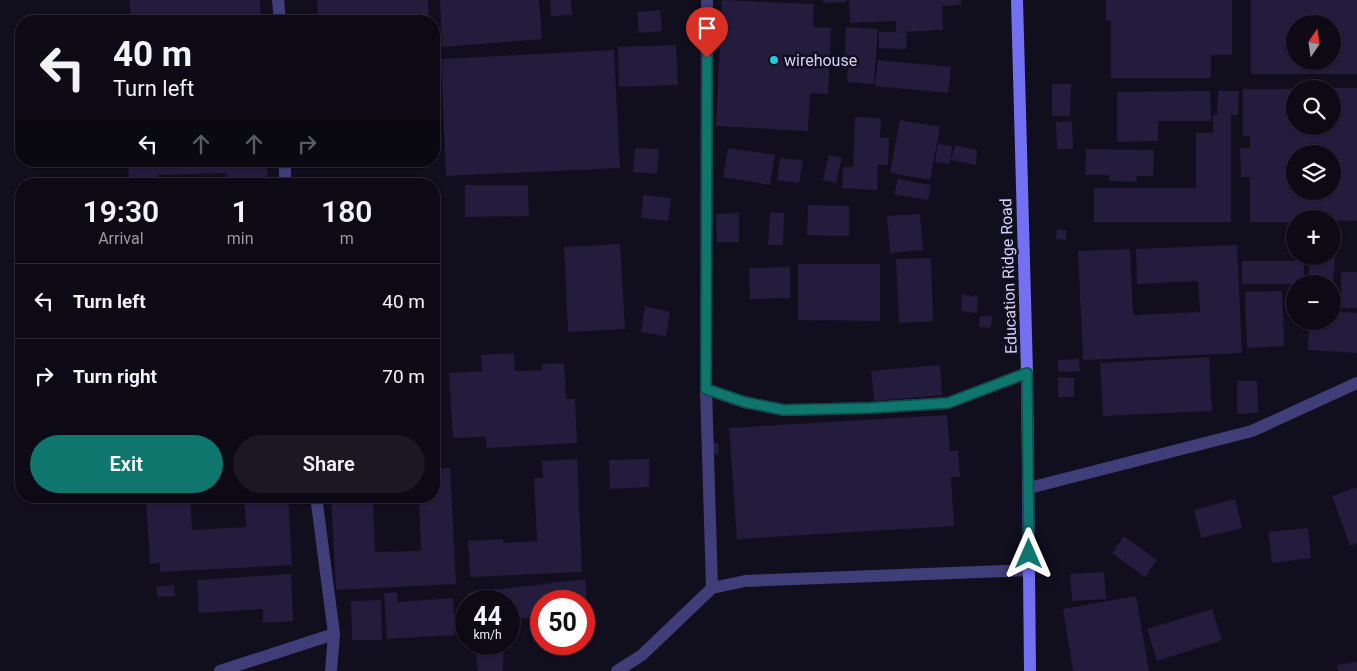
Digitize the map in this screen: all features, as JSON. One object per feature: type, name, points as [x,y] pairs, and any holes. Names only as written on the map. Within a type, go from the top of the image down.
[{"type":"main road","name":"Education Ridge Road","points":[[1017,0],[1027,373],[1030,671]]},
{"type":"street","points":[[278,0],[279,15]]},
{"type":"street","points":[[707,0],[706,389],[712,588]]},
{"type":"street","points":[[706,389],[744,402],[784,410],[869,408],[948,403],[1027,373]]},
{"type":"street","points":[[1029,488],[1252,431],[1357,383]]},
{"type":"street","points":[[317,503],[334,634],[331,671]]},
{"type":"street","points":[[617,671],[642,655],[712,588],[745,581],[1029,570]]},
{"type":"street","points":[[220,671],[334,634]]},
{"type":"building","points":[[129,0],[260,0],[261,15],[130,15]]},
{"type":"building","points":[[317,0],[428,0],[429,15],[318,15]]},
{"type":"building","points":[[440,0],[539,0],[542,39],[442,47]]},
{"type":"building","points":[[550,0],[571,0],[572,15],[551,16]]},
{"type":"building","name":"wirehouse","points":[[722,0],[814,4],[813,27],[831,28],[828,94],[810,93],[808,131],[716,126]]},
{"type":"building","points":[[823,0],[846,0],[846,2],[823,3]]},
{"type":"building","points":[[849,0],[961,0],[961,5],[942,6],[943,30],[901,32],[907,33],[906,49],[879,48],[879,32],[896,32],[896,21],[850,23]]},
{"type":"building","points":[[1106,0],[1232,0],[1232,55],[1211,55],[1211,78],[1111,78],[1111,21],[1106,21]]},
{"type":"building","points":[[1251,0],[1357,0],[1357,74],[1251,74]]},
{"type":"building","points":[[660,10],[662,31],[639,33],[637,12]]},
{"type":"building","points":[[846,27],[878,29],[874,84],[847,82],[848,61],[844,61]]},
{"type":"building","points":[[676,45],[678,85],[619,87],[618,47]]},
{"type":"building","points":[[614,50],[620,168],[446,176],[441,59]]},
{"type":"building","points":[[878,60],[951,67],[948,93],[875,86]]},
{"type":"building","points":[[1052,84],[1071,84],[1070,116],[1052,116]]},
{"type":"building","points":[[1341,88],[1357,88],[1357,221],[1341,220],[1341,210],[1286,210],[1286,222],[1250,222],[1250,177],[1241,177],[1240,148],[1250,148],[1250,136],[1243,136],[1243,89],[1286,89],[1286,135],[1341,135]]},
{"type":"building","points":[[1210,91],[1211,121],[1158,121],[1158,141],[1117,142],[1117,92]]},
{"type":"building","points":[[1218,91],[1239,91],[1238,115],[1231,115],[1231,222],[1094,222],[1094,188],[1196,188],[1196,133],[1213,133],[1213,115],[1217,115]]},
{"type":"building","points":[[855,117],[881,118],[880,138],[889,138],[888,165],[878,165],[877,190],[842,188],[843,167],[853,167]]},
{"type":"building","points":[[900,120],[940,127],[930,180],[890,173]]},
{"type":"building","points":[[1072,121],[1073,149],[1057,149],[1056,122]]},
{"type":"building","points":[[938,144],[952,146],[950,164],[935,162]]},
{"type":"building","points":[[955,145],[977,150],[976,165],[951,160]]},
{"type":"building","points":[[635,148],[659,149],[657,174],[633,172]]},
{"type":"building","points":[[728,148],[775,155],[770,185],[723,177]]},
{"type":"building","points":[[1086,149],[1154,150],[1153,176],[1136,176],[1137,182],[1109,181],[1109,175],[1085,175]]},
{"type":"building","points":[[829,155],[842,158],[836,183],[823,180]]},
{"type":"building","points":[[780,158],[803,160],[799,183],[777,180]]},
{"type":"building","points":[[128,167],[267,167],[268,178],[227,178],[227,173],[157,175],[157,178],[129,178]]},
{"type":"building","points":[[898,179],[931,185],[928,200],[894,194]]},
{"type":"building","points":[[465,185],[528,185],[529,216],[465,217]]},
{"type":"building","points":[[643,195],[671,198],[668,221],[641,218]]},
{"type":"building","points":[[808,205],[849,206],[849,236],[807,235]]},
{"type":"building","points":[[770,212],[784,213],[783,245],[768,245]]},
{"type":"building","points":[[739,213],[739,242],[717,242],[716,214]]},
{"type":"building","points":[[920,214],[923,250],[890,253],[887,216]]},
{"type":"building","points":[[1057,229],[1066,230],[1066,240],[1056,239]]},
{"type":"building","points":[[620,244],[625,329],[568,332],[564,247]]},
{"type":"building","points":[[1237,245],[1242,353],[1083,360],[1078,251],[1130,249],[1133,315],[1200,312],[1198,281],[1137,284],[1136,249]]},
{"type":"building","points":[[931,258],[933,321],[899,323],[896,259]]},
{"type":"building","points":[[1242,261],[1286,261],[1286,265],[1304,265],[1304,275],[1286,275],[1286,284],[1242,284]]},
{"type":"building","points":[[798,264],[880,264],[880,321],[798,320]]},
{"type":"building","points":[[1309,265],[1334,265],[1334,275],[1309,275]]},
{"type":"building","points":[[790,267],[790,298],[750,299],[749,268]]},
{"type":"building","points":[[1341,272],[1357,272],[1357,308],[1341,308]]},
{"type":"building","points":[[1282,291],[1284,346],[1247,348],[1245,292]]},
{"type":"building","points":[[962,294],[978,297],[977,313],[961,311]]},
{"type":"building","points":[[645,306],[670,312],[666,336],[641,332]]},
{"type":"building","points":[[1341,312],[1357,313],[1357,353],[1308,350],[1309,330],[1341,330]]},
{"type":"building","points":[[980,316],[992,316],[991,328],[979,327]]},
{"type":"building","points":[[514,353],[515,371],[542,370],[542,364],[564,363],[566,399],[575,399],[577,443],[487,448],[486,437],[453,438],[449,373],[482,371],[481,355]]},
{"type":"building","points":[[1209,357],[1212,411],[1103,416],[1100,363]]},
{"type":"building","points":[[1079,359],[1080,371],[1058,372],[1058,360]]},
{"type":"building","points":[[940,365],[942,395],[874,401],[871,371]]},
{"type":"building","points":[[1058,377],[1074,378],[1074,397],[1058,397]]},
{"type":"building","points":[[1237,381],[1257,381],[1258,413],[1237,414]]},
{"type":"building","points":[[947,415],[950,451],[958,451],[960,477],[951,477],[954,526],[737,539],[729,428]]},
{"type":"building","points":[[710,443],[718,443],[719,454],[711,455]]},
{"type":"building","points":[[577,459],[582,572],[470,577],[468,541],[503,539],[503,543],[537,541],[534,478],[543,478],[542,461]]},
{"type":"building","points":[[649,459],[649,487],[610,489],[609,460]]},
{"type":"building","points":[[450,468],[456,584],[336,590],[331,503],[373,503],[375,552],[421,551],[419,503],[440,503],[440,469]]},
{"type":"building","points":[[1357,487],[1357,543],[1350,546],[1332,496]]},
{"type":"building","points":[[1235,499],[1242,528],[1201,538],[1194,510]]},
{"type":"building","points":[[146,503],[190,503],[192,530],[246,527],[244,503],[288,503],[292,565],[160,572],[160,563],[150,564]]},
{"type":"building","points":[[1308,528],[1311,558],[1272,563],[1268,532]]},
{"type":"building","points":[[1124,536],[1157,560],[1145,577],[1112,553]]},
{"type":"building","points":[[1104,572],[1106,599],[1072,601],[1070,574]]},
{"type":"building","points":[[291,574],[293,621],[263,623],[263,609],[199,613],[197,580]]},
{"type":"building","points":[[585,579],[586,590],[530,590],[530,618],[520,619],[520,590],[493,590]]},
{"type":"building","points":[[174,585],[175,596],[157,597],[156,587]]},
{"type":"building","points":[[397,592],[398,602],[453,598],[455,635],[387,639],[384,593]]},
{"type":"building","points":[[1136,596],[1149,671],[1073,671],[1063,609]]},
{"type":"building","points":[[381,600],[382,640],[352,640],[351,601]]},
{"type":"building","points":[[1212,609],[1222,640],[1157,661],[1147,629]]},
{"type":"building","points":[[476,655],[504,655],[503,671],[478,671]]},
{"type":"building","points":[[1357,662],[1357,671],[1338,671],[1337,665]]},
{"type":"place","name":"wirehouse","points":[[774,60]]},
{"type":"route","points":[[707,58],[706,389],[744,402],[784,410],[869,408],[948,403],[1027,373],[1029,554]]}]
